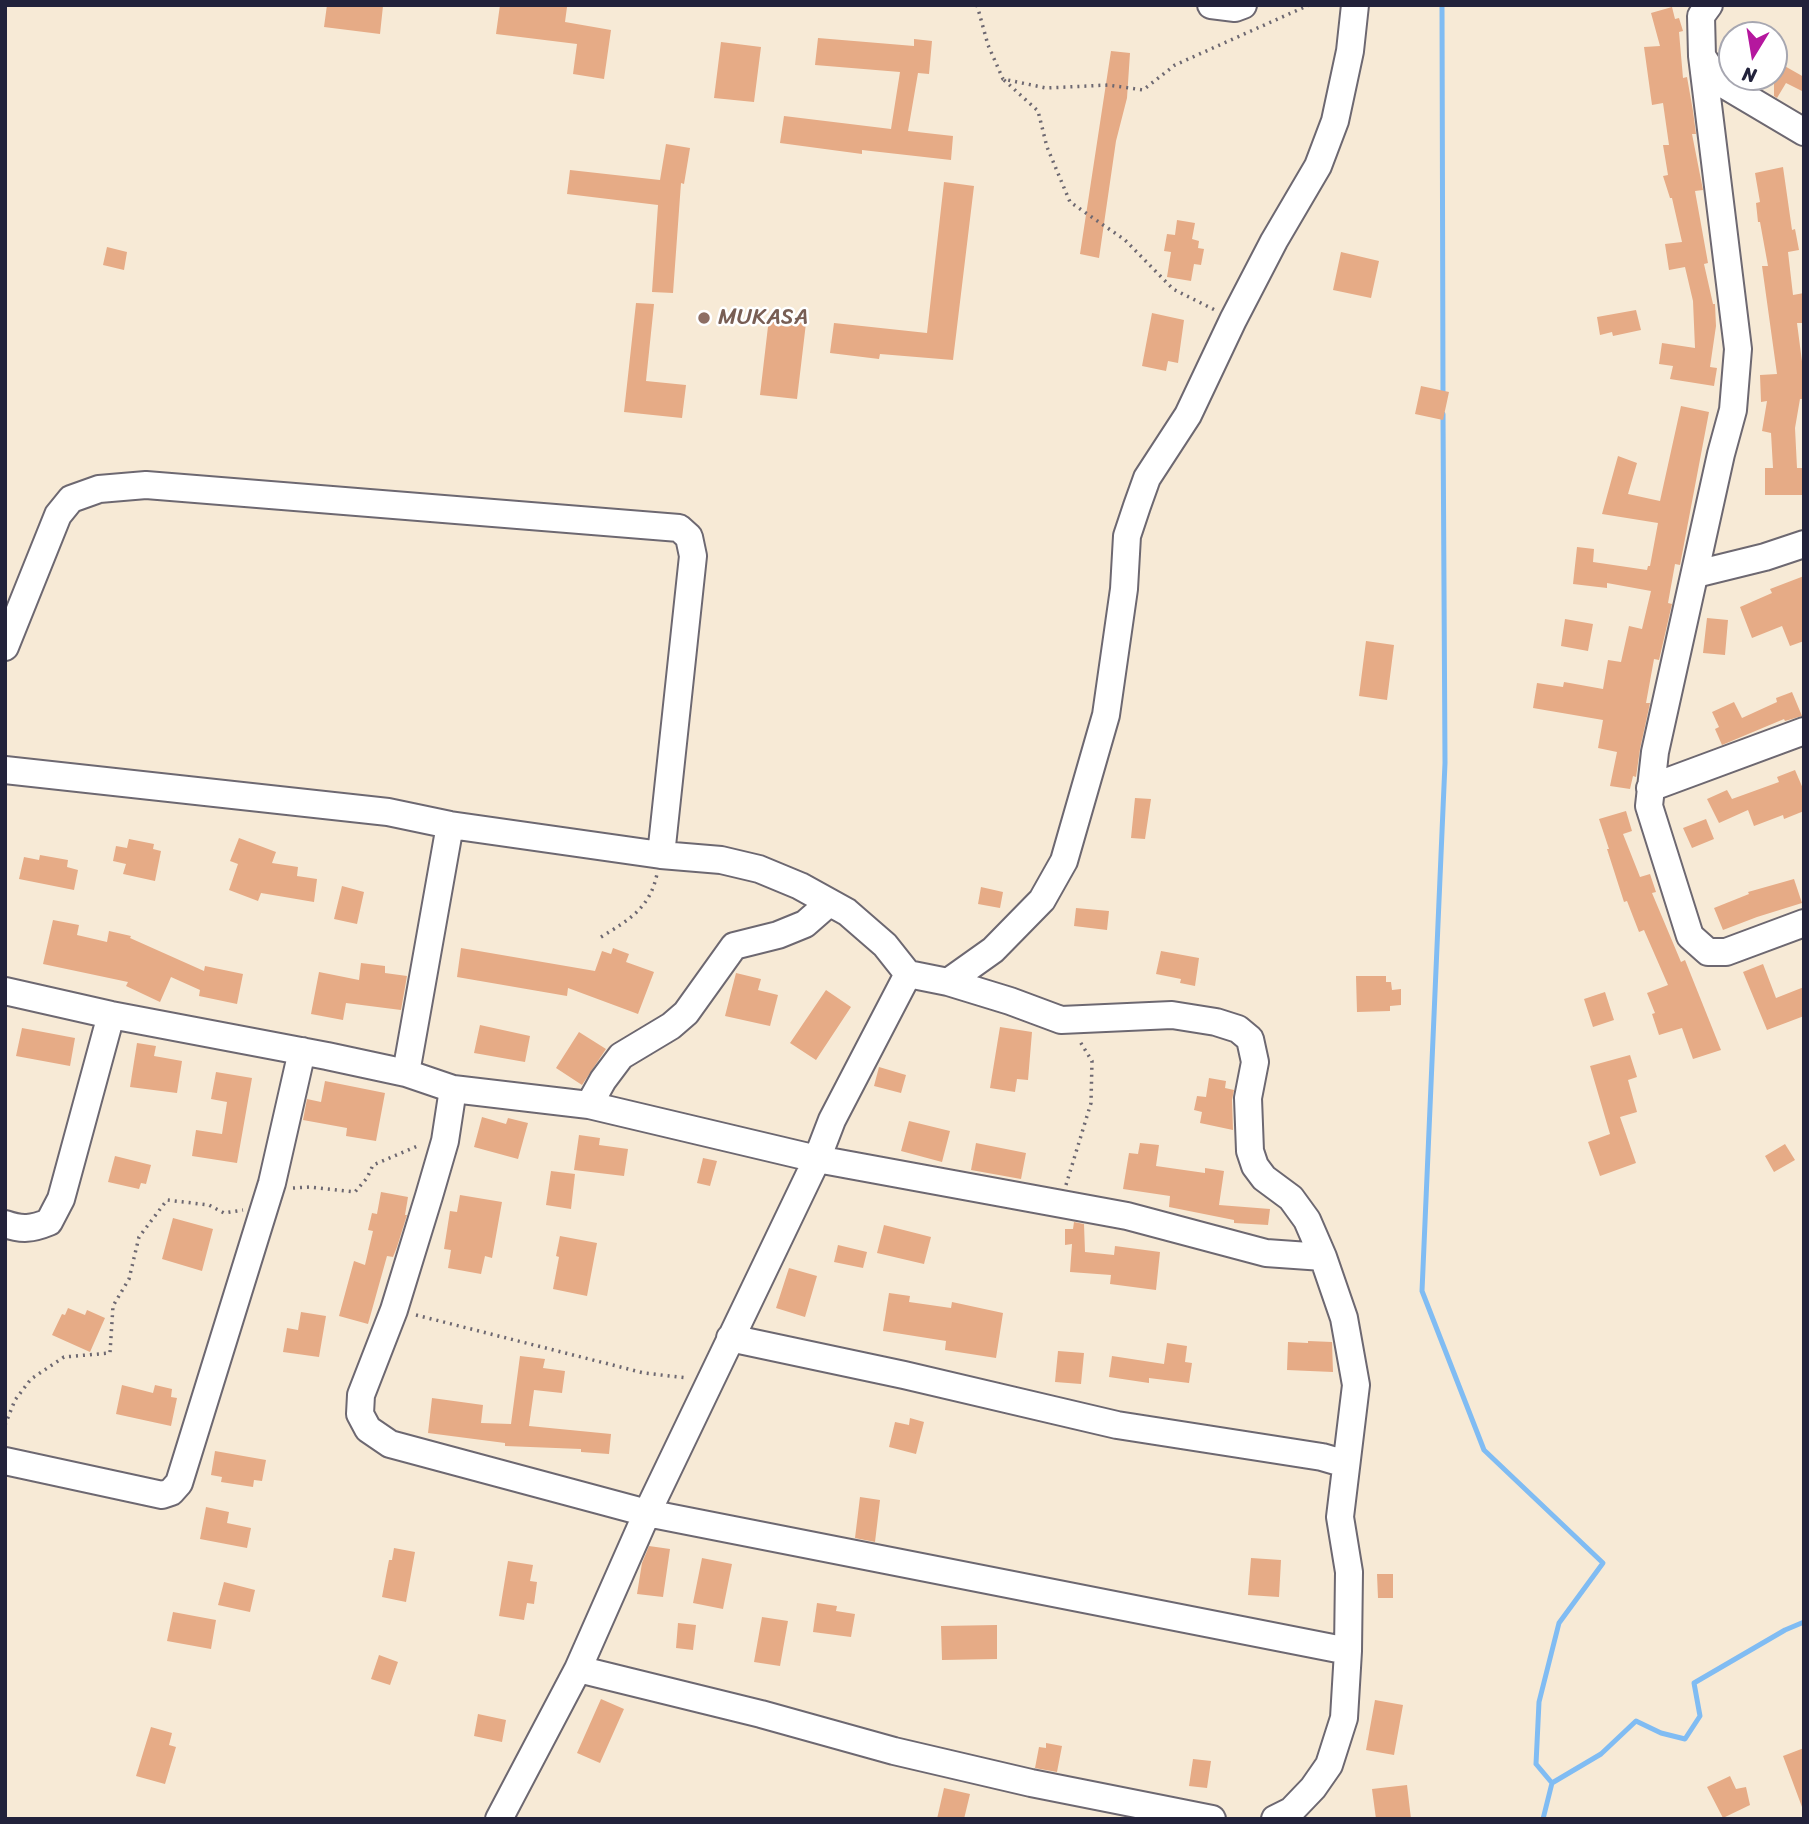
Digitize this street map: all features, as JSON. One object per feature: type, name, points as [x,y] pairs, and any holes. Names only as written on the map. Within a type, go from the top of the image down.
[{"type":"street","points":[[1211,5],[1236,8],[1243,5]]},
{"type":"street","points":[[948,982],[993,950],[1042,900],[1064,861],[1106,715],[1124,589],[1127,536],[1147,478],[1188,415],[1274,241],[1318,166],[1335,121],[1350,51],[1355,5]]},
{"type":"street","points":[[1709,5],[1701,16],[1702,56],[1738,349],[1733,410],[1655,752],[1649,806],[1690,936],[1708,952],[1726,951],[1804,923]]},
{"type":"street","points":[[1702,56],[1718,82],[1804,132]]},
{"type":"street","points":[[5,647],[58,515],[71,499],[99,489],[146,485],[680,528],[689,537],[692,556],[661,855]]},
{"type":"street","points":[[1696,574],[1766,557],[1804,544]]},
{"type":"street","points":[[1650,788],[1804,731]]},
{"type":"street","points":[[5,770],[388,812],[450,825],[661,855],[720,860],[760,869],[800,886],[848,912],[885,945],[908,974],[948,982],[1060,1020],[1172,1015],[1216,1021],[1238,1029],[1250,1039],[1255,1062],[1248,1098],[1250,1151],[1255,1166],[1264,1178],[1291,1198],[1307,1220],[1323,1257],[1343,1318],[1356,1385],[1340,1517],[1349,1572],[1344,1718],[1329,1765],[1313,1788],[1291,1811],[1275,1819]]},
{"type":"street","points":[[406,1073],[450,825]]},
{"type":"street","points":[[589,1105],[621,1056],[671,1026],[686,1013],[734,946],[778,935],[805,924],[829,903]]},
{"type":"street","points":[[499,1819],[578,1669],[647,1513],[817,1159],[832,1120],[908,974]]},
{"type":"street","points":[[5,991],[111,1015],[406,1073],[453,1089],[589,1105],[817,1159],[1139,1219],[1266,1253],[1323,1257]]},
{"type":"street","points":[[5,1224],[20,1229],[32,1229],[48,1222],[61,1199],[111,1015]]},
{"type":"street","points":[[5,1461],[162,1495],[171,1492],[179,1483],[272,1183],[302,1051]]},
{"type":"street","points":[[453,1089],[445,1141],[394,1310],[361,1395],[360,1414],[368,1429],[390,1444],[647,1513],[1348,1651]]},
{"type":"street","points":[[730,1338],[1117,1425],[1322,1457],[1346,1465]]},
{"type":"street","points":[[578,1669],[761,1714],[919,1757],[1031,1783],[1212,1819]]},
{"type":"path","points":[[977,5],[1003,79],[1038,111],[1047,147],[1070,202],[1125,240],[1173,289],[1233,320]]},
{"type":"path","points":[[1003,79],[1046,88],[1108,85],[1143,90],[1175,65],[1309,5]]},
{"type":"path","points":[[601,937],[635,916],[654,890],[661,855]]},
{"type":"path","points":[[1060,1020],[1093,1061],[1091,1103],[1061,1204]]},
{"type":"path","points":[[272,1183],[273,1194],[297,1187],[355,1192],[367,1178],[373,1165],[423,1144],[445,1141]]},
{"type":"path","points":[[5,1425],[15,1400],[31,1378],[64,1357],[110,1353],[113,1306],[128,1279],[139,1237],[167,1200],[209,1205],[224,1213],[238,1209],[250,1210]]},
{"type":"path","points":[[394,1310],[644,1373],[711,1380]]},
{"type":"building","points":[[327,5],[383,6],[380,34],[324,27]]},
{"type":"building","points":[[500,5],[567,7],[565,22],[611,30],[604,79],[573,74],[577,44],[496,34]]},
{"type":"building","points":[[1672,7],[1675,19],[1679,18],[1683,31],[1679,32],[1683,78],[1687,77],[1696,134],[1692,134],[1703,190],[1695,191],[1708,263],[1704,264],[1715,304],[1716,326],[1710,367],[1717,368],[1714,386],[1670,379],[1673,366],[1659,364],[1662,343],[1695,348],[1693,301],[1685,267],[1669,270],[1665,244],[1682,242],[1672,198],[1663,176],[1668,175],[1663,145],[1669,145],[1663,103],[1652,105],[1644,47],[1660,46],[1651,13]]},
{"type":"building","points":[[818,38],[914,46],[914,39],[932,41],[929,74],[918,73],[908,131],[953,136],[951,160],[862,150],[862,154],[780,143],[784,116],[891,129],[900,72],[815,65]]},
{"type":"building","points":[[721,42],[761,47],[754,102],[714,98]]},
{"type":"building","points":[[1111,51],[1130,53],[1127,98],[1116,141],[1099,258],[1080,254]]},
{"type":"building","points":[[1788,68],[1804,77],[1804,92],[1788,84]]},
{"type":"building","points":[[1774,91],[1781,91],[1777,98]]},
{"type":"building","points":[[666,144],[690,148],[684,184],[681,183],[673,293],[652,292],[658,205],[567,194],[570,170],[660,180]]},
{"type":"building","points":[[1783,167],[1792,230],[1795,229],[1799,250],[1788,252],[1793,295],[1804,293],[1804,323],[1797,323],[1804,399],[1800,399],[1795,428],[1797,468],[1804,468],[1804,495],[1765,495],[1765,468],[1773,468],[1771,433],[1762,431],[1767,401],[1761,402],[1760,375],[1777,374],[1762,266],[1768,266],[1758,222],[1756,203],[1760,202],[1755,173]]},
{"type":"building","points":[[944,182],[974,186],[953,360],[880,354],[879,359],[830,353],[834,323],[927,333]]},
{"type":"building","points":[[1177,220],[1195,223],[1192,239],[1199,241],[1198,248],[1204,249],[1201,265],[1194,264],[1191,281],[1167,277],[1171,252],[1164,251],[1167,234],[1175,235]]},
{"type":"building","points":[[107,247],[127,252],[124,270],[103,265]]},
{"type":"building","points":[[1341,252],[1379,261],[1371,298],[1333,290]]},
{"type":"building","points":[[636,303],[654,304],[646,381],[686,385],[682,418],[624,412]]},
{"type":"building","points":[[1636,310],[1641,330],[1613,336],[1612,332],[1600,335],[1597,317]]},
{"type":"building","points":[[1152,313],[1184,320],[1178,363],[1168,361],[1166,371],[1142,366]]},
{"type":"building","points":[[769,318],[806,323],[797,399],[760,395]]},
{"type":"building","points":[[1421,386],[1449,392],[1443,420],[1415,414]]},
{"type":"building","points":[[1681,406],[1709,412],[1680,565],[1675,564],[1668,603],[1672,604],[1659,660],[1654,659],[1646,703],[1650,703],[1636,777],[1633,776],[1630,789],[1610,786],[1617,752],[1598,748],[1603,720],[1533,708],[1537,683],[1563,687],[1564,682],[1603,689],[1608,660],[1621,662],[1629,626],[1642,629],[1651,591],[1607,583],[1607,588],[1573,584],[1577,547],[1594,549],[1593,562],[1647,570],[1650,566],[1658,523],[1602,514],[1618,456],[1637,463],[1628,494],[1660,501]]},
{"type":"building","points":[[1804,576],[1804,641],[1790,646],[1782,626],[1752,638],[1740,607],[1772,593],[1770,589]]},
{"type":"building","points":[[1707,618],[1728,620],[1725,655],[1703,653]]},
{"type":"building","points":[[1565,619],[1593,624],[1588,651],[1561,646]]},
{"type":"building","points":[[1366,641],[1394,645],[1387,700],[1359,696]]},
{"type":"building","points":[[1792,692],[1802,716],[1785,721],[1784,719],[1722,745],[1715,729],[1719,727],[1712,712],[1734,702],[1742,718]]},
{"type":"building","points":[[1795,770],[1804,791],[1804,811],[1784,819],[1783,815],[1754,826],[1748,810],[1719,823],[1707,799],[1727,790],[1732,799],[1779,782],[1777,777]]},
{"type":"building","points":[[1135,798],[1151,799],[1145,839],[1131,838]]},
{"type":"building","points":[[1626,811],[1632,831],[1623,834],[1640,877],[1650,874],[1656,892],[1652,893],[1681,962],[1685,960],[1721,1050],[1693,1059],[1682,1028],[1659,1035],[1652,1014],[1655,1013],[1647,993],[1668,985],[1644,930],[1639,932],[1627,901],[1624,902],[1599,819]]},
{"type":"building","points":[[1706,819],[1714,839],[1692,848],[1683,828]]},
{"type":"building","points":[[239,838],[276,852],[272,863],[298,867],[297,876],[317,879],[314,902],[261,893],[258,901],[229,890],[238,864],[230,861]]},
{"type":"building","points":[[129,839],[154,844],[153,849],[161,851],[155,881],[123,874],[126,864],[113,861],[116,846],[127,848]]},
{"type":"building","points":[[40,855],[68,860],[67,867],[78,870],[74,890],[19,879],[24,857],[39,860]]},
{"type":"building","points":[[1794,879],[1802,903],[1723,930],[1714,908],[1749,894],[1748,892]]},
{"type":"building","points":[[342,886],[364,892],[357,924],[334,919]]},
{"type":"building","points":[[981,887],[1003,892],[1000,908],[978,904]]},
{"type":"building","points":[[1076,908],[1109,911],[1107,930],[1074,926]]},
{"type":"building","points":[[53,920],[79,925],[77,935],[107,942],[109,931],[131,936],[130,938],[204,971],[205,966],[243,974],[237,1004],[199,996],[200,990],[171,977],[160,1002],[126,986],[128,982],[43,964]]},
{"type":"building","points":[[461,948],[595,971],[602,951],[611,954],[613,948],[629,954],[626,962],[654,972],[638,1014],[568,988],[567,996],[457,977]]},
{"type":"building","points":[[1161,951],[1199,958],[1195,986],[1180,983],[1181,979],[1156,974]]},
{"type":"building","points":[[361,963],[385,966],[385,973],[407,976],[401,1010],[346,1003],[343,1020],[311,1014],[319,972],[359,980]]},
{"type":"building","points":[[1763,964],[1776,998],[1804,987],[1804,1016],[1767,1030],[1743,972]]},
{"type":"building","points":[[736,973],[761,979],[758,990],[778,995],[770,1026],[725,1016]]},
{"type":"building","points":[[1356,976],[1386,976],[1386,982],[1391,982],[1392,990],[1401,989],[1401,1005],[1390,1006],[1390,1011],[1357,1012]]},
{"type":"building","points":[[826,990],[851,1007],[816,1060],[790,1043]]},
{"type":"building","points":[[1605,992],[1614,1020],[1593,1027],[1584,999]]},
{"type":"building","points":[[480,1025],[530,1036],[525,1062],[474,1053]]},
{"type":"building","points":[[1000,1027],[1032,1032],[1028,1080],[1017,1079],[1015,1092],[990,1088]]},
{"type":"building","points":[[22,1028],[75,1038],[70,1066],[16,1056]]},
{"type":"building","points":[[579,1032],[606,1049],[582,1085],[556,1068]]},
{"type":"building","points":[[137,1043],[156,1046],[154,1056],[182,1061],[177,1093],[130,1087]]},
{"type":"building","points":[[1630,1055],[1637,1077],[1628,1080],[1637,1112],[1620,1117],[1636,1163],[1600,1176],[1588,1142],[1610,1134],[1590,1066]]},
{"type":"building","points":[[879,1067],[906,1075],[901,1093],[874,1086]]},
{"type":"building","points":[[216,1072],[252,1078],[237,1163],[192,1156],[196,1130],[222,1134],[227,1102],[211,1099]]},
{"type":"building","points":[[1209,1078],[1226,1081],[1225,1088],[1234,1090],[1233,1130],[1200,1123],[1202,1112],[1194,1110],[1197,1096],[1206,1097]]},
{"type":"building","points":[[325,1081],[385,1093],[376,1141],[346,1136],[347,1128],[303,1120],[307,1099],[321,1102]]},
{"type":"building","points":[[482,1117],[506,1124],[508,1118],[528,1123],[518,1159],[474,1147]]},
{"type":"building","points":[[909,1121],[950,1131],[942,1162],[901,1151]]},
{"type":"building","points":[[579,1135],[600,1138],[599,1145],[628,1149],[624,1176],[574,1170]]},
{"type":"building","points":[[976,1143],[1026,1153],[1021,1179],[971,1170]]},
{"type":"building","points":[[1140,1143],[1159,1145],[1156,1166],[1205,1173],[1205,1168],[1224,1171],[1219,1205],[1270,1209],[1268,1225],[1234,1223],[1234,1220],[1169,1207],[1170,1196],[1123,1189],[1129,1153],[1138,1154]]},
{"type":"building","points":[[1785,1144],[1795,1160],[1774,1172],[1765,1156]]},
{"type":"building","points":[[115,1156],[151,1165],[146,1184],[141,1183],[139,1189],[108,1182]]},
{"type":"building","points":[[703,1158],[717,1161],[710,1186],[697,1183]]},
{"type":"building","points":[[551,1171],[575,1174],[571,1209],[546,1205]]},
{"type":"building","points":[[381,1192],[408,1197],[407,1215],[393,1257],[387,1256],[368,1324],[339,1316],[354,1261],[365,1265],[373,1231],[368,1230],[372,1213],[377,1214]]},
{"type":"building","points":[[460,1195],[502,1202],[492,1258],[485,1256],[481,1274],[448,1268],[451,1250],[444,1249],[450,1211],[457,1212]]},
{"type":"building","points":[[173,1218],[213,1229],[202,1271],[162,1259]]},
{"type":"building","points":[[1074,1222],[1084,1224],[1085,1252],[1114,1255],[1115,1246],[1160,1252],[1156,1290],[1110,1284],[1111,1275],[1070,1272],[1072,1244],[1065,1245],[1065,1229],[1073,1229]]},
{"type":"building","points":[[884,1225],[931,1237],[924,1264],[877,1253]]},
{"type":"building","points":[[560,1236],[597,1243],[587,1296],[553,1289]]},
{"type":"building","points":[[838,1245],[867,1252],[863,1268],[834,1262]]},
{"type":"building","points":[[789,1268],[817,1276],[805,1317],[776,1308]]},
{"type":"building","points":[[889,1293],[910,1296],[909,1302],[951,1308],[952,1302],[1003,1313],[996,1358],[945,1350],[946,1341],[883,1331]]},
{"type":"building","points":[[68,1308],[85,1315],[87,1310],[105,1318],[90,1352],[52,1335],[62,1314],[65,1315]]},
{"type":"building","points":[[301,1312],[326,1316],[319,1357],[283,1352],[287,1328],[298,1330]]},
{"type":"building","points":[[1288,1342],[1332,1342],[1333,1372],[1287,1370]]},
{"type":"building","points":[[1167,1343],[1187,1346],[1185,1362],[1192,1363],[1189,1383],[1149,1378],[1149,1383],[1109,1377],[1112,1356],[1164,1364]]},
{"type":"building","points":[[1058,1351],[1084,1353],[1081,1384],[1055,1382]]},
{"type":"building","points":[[520,1356],[545,1359],[543,1368],[565,1371],[562,1393],[534,1390],[529,1426],[611,1434],[609,1454],[581,1452],[581,1449],[505,1446],[505,1443],[428,1433],[432,1398],[483,1405],[481,1423],[511,1424]]},
{"type":"building","points":[[122,1385],[153,1393],[155,1385],[172,1389],[171,1397],[177,1398],[171,1426],[116,1414]]},
{"type":"building","points":[[910,1418],[924,1422],[916,1454],[889,1447],[895,1422],[909,1425]]},
{"type":"building","points":[[215,1451],[266,1460],[262,1481],[254,1480],[253,1487],[221,1482],[222,1477],[211,1475]]},
{"type":"building","points":[[860,1497],[880,1500],[875,1542],[855,1538]]},
{"type":"building","points":[[206,1507],[229,1512],[227,1523],[251,1528],[247,1548],[200,1539]]},
{"type":"building","points":[[649,1546],[670,1549],[663,1597],[637,1594],[642,1563]]},
{"type":"building","points":[[394,1548],[415,1552],[406,1602],[382,1597]]},
{"type":"building","points":[[702,1558],[732,1564],[723,1609],[693,1603]]},
{"type":"building","points":[[1251,1558],[1281,1560],[1279,1597],[1248,1595]]},
{"type":"building","points":[[508,1561],[533,1565],[530,1581],[537,1582],[534,1604],[527,1603],[524,1620],[499,1616]]},
{"type":"building","points":[[1377,1574],[1393,1574],[1393,1598],[1378,1598]]},
{"type":"building","points":[[224,1582],[255,1590],[250,1612],[218,1605]]},
{"type":"building","points":[[817,1603],[837,1606],[836,1611],[855,1614],[851,1637],[813,1632]]},
{"type":"building","points":[[173,1612],[216,1620],[211,1649],[167,1641]]},
{"type":"building","points":[[762,1617],[788,1621],[780,1666],[754,1662]]},
{"type":"building","points":[[678,1623],[696,1625],[693,1650],[676,1648]]},
{"type":"building","points":[[997,1625],[997,1659],[942,1660],[941,1626]]},
{"type":"building","points":[[379,1655],[398,1662],[390,1685],[371,1679]]},
{"type":"building","points":[[601,1699],[624,1709],[600,1763],[577,1753]]},
{"type":"building","points":[[1375,1700],[1403,1705],[1394,1755],[1366,1750]]},
{"type":"building","points":[[478,1714],[506,1720],[502,1742],[474,1736]]},
{"type":"building","points":[[151,1727],[172,1733],[169,1745],[176,1747],[165,1784],[136,1776]]},
{"type":"building","points":[[1046,1743],[1062,1746],[1057,1772],[1035,1768],[1039,1747],[1046,1748]]},
{"type":"building","points":[[1804,1748],[1804,1807],[1802,1807],[1783,1756]]},
{"type":"building","points":[[1193,1759],[1211,1761],[1207,1788],[1189,1786]]},
{"type":"building","points":[[1730,1776],[1736,1789],[1746,1787],[1750,1805],[1723,1818],[1707,1787]]},
{"type":"building","points":[[1407,1785],[1411,1819],[1376,1819],[1372,1789]]},
{"type":"building","points":[[944,1788],[970,1794],[964,1819],[937,1819]]},
{"type":"waterway","points":[[1442,5],[1443,398]]},
{"type":"waterway","points":[[1443,414],[1445,763],[1422,1291],[1484,1450],[1603,1563],[1559,1623],[1539,1702],[1536,1764],[1552,1783]]},
{"type":"waterway","points":[[1543,1819],[1552,1783],[1601,1754],[1636,1721],[1661,1733],[1685,1739],[1700,1716],[1694,1683],[1785,1630],[1804,1622]]},
{"type":"place","name":"MUKASA","points":[[704,318]]}]
